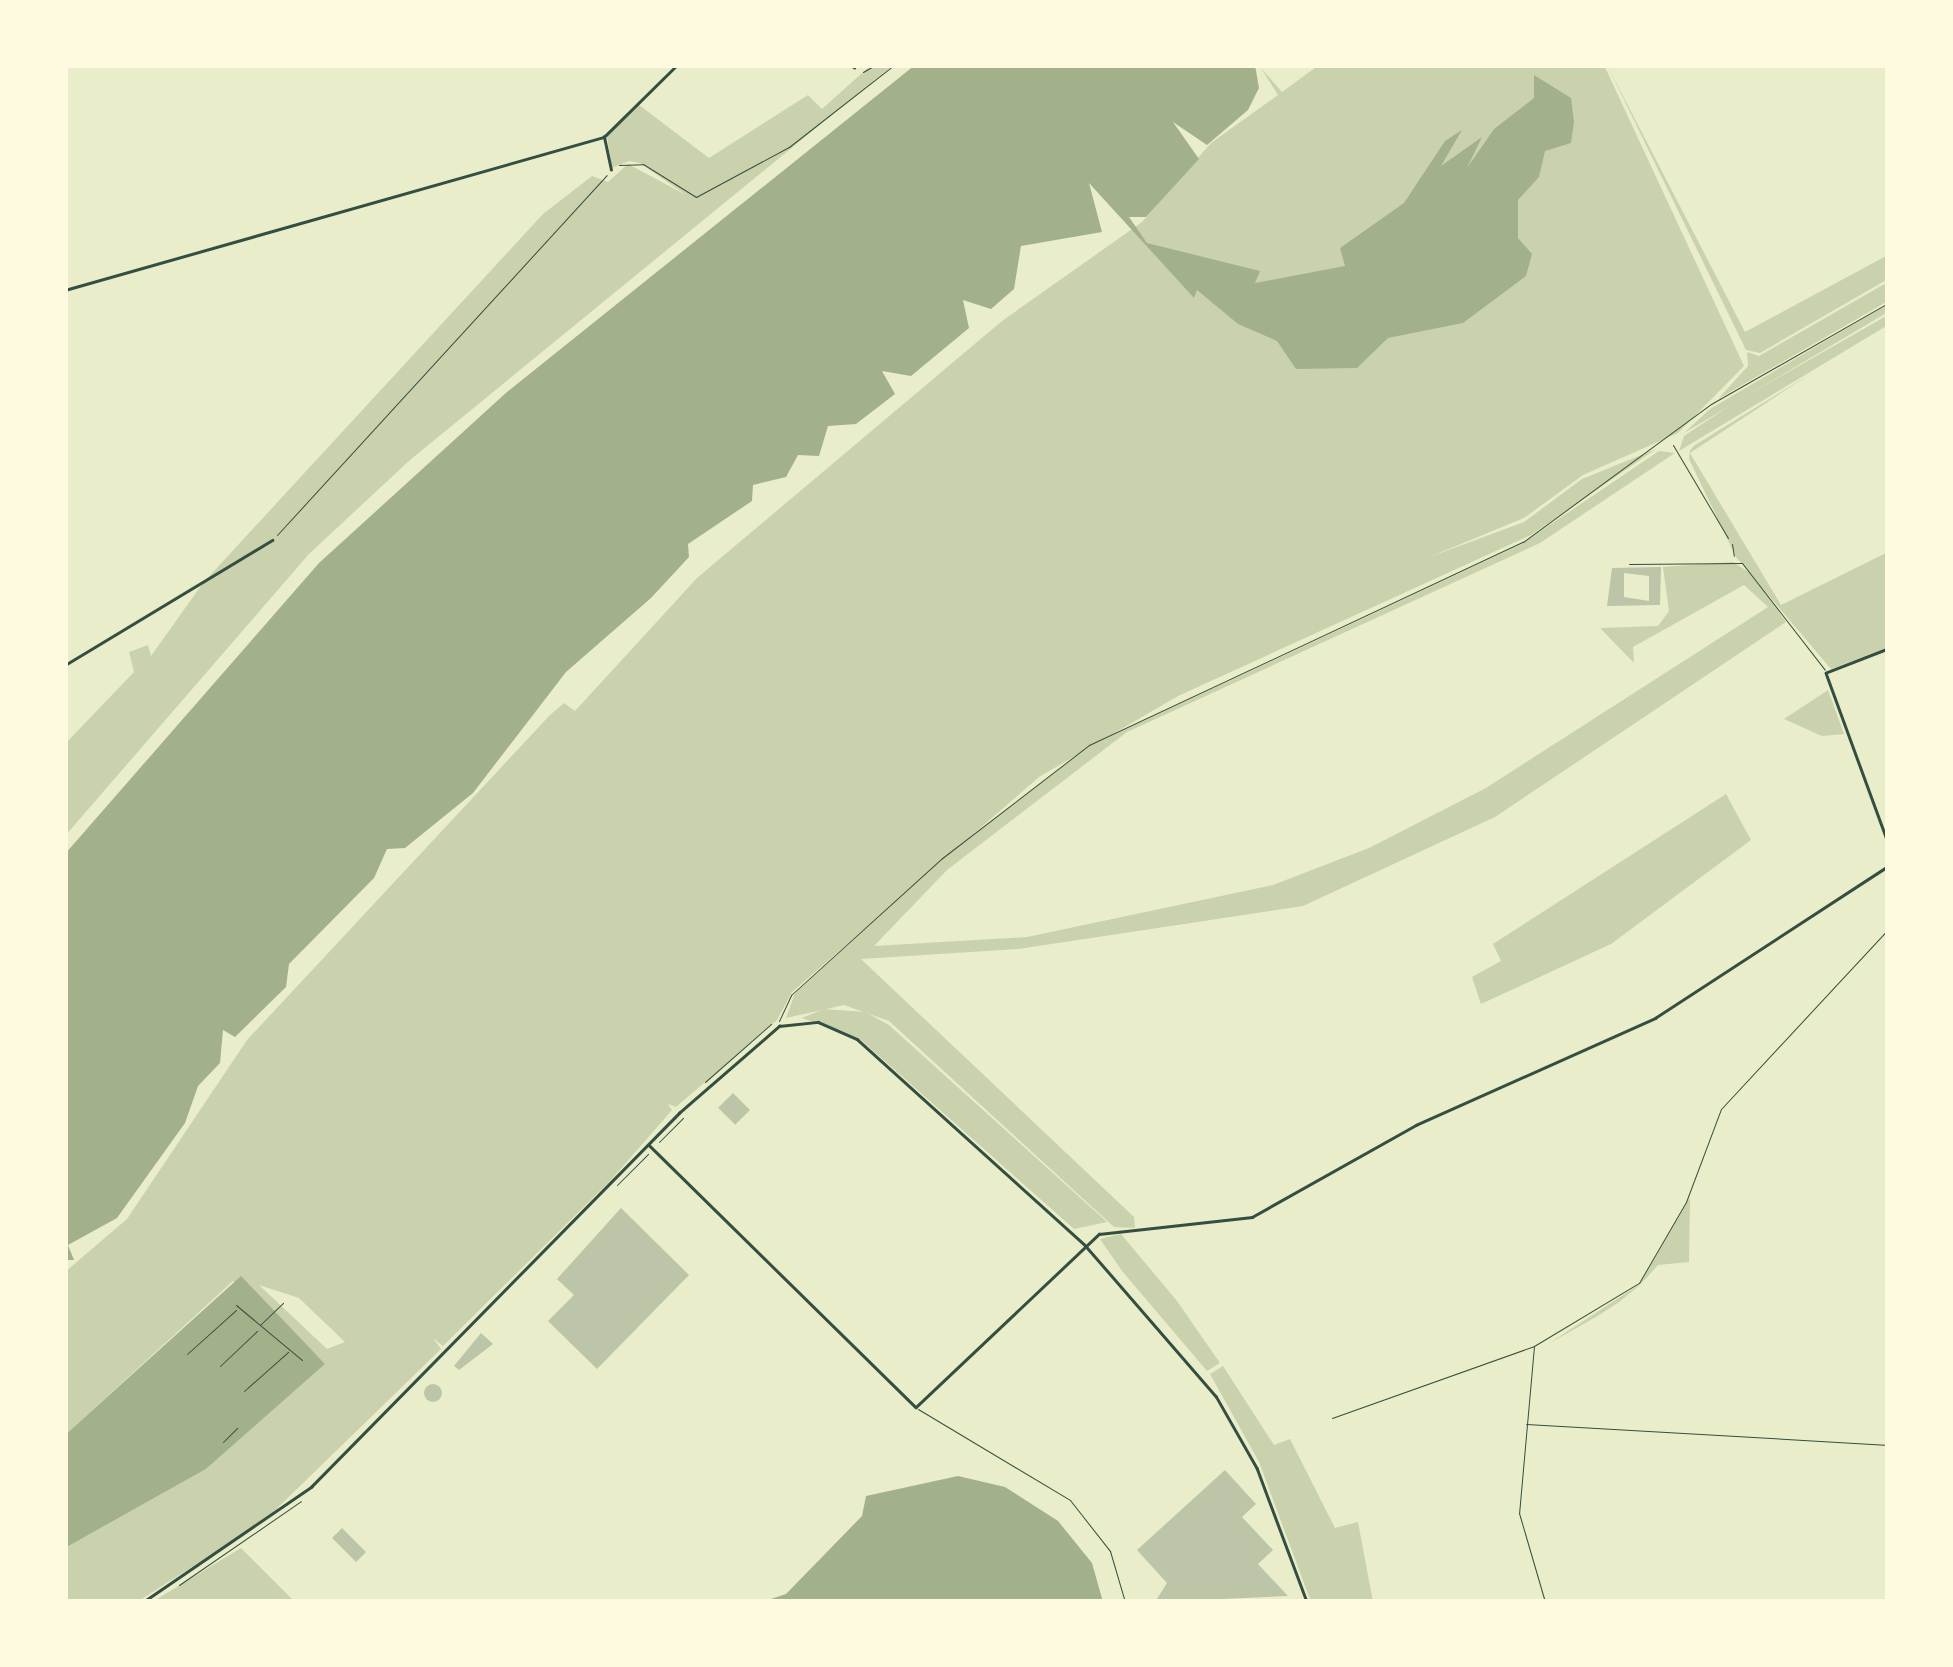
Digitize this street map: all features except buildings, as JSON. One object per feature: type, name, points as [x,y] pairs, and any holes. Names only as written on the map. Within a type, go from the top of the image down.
[{"type":"street","points":[[65,290],[604,137],[678,65]]},
{"type":"street","points":[[604,137],[611,170]]},
{"type":"street","points":[[65,665],[272,540]]},
{"type":"street","points":[[1888,650],[1826,672],[1888,842]]},
{"type":"street","points":[[649,1144],[916,1406],[1085,1245],[1105,1231],[1252,1216],[1416,1125],[1655,1018],[1888,866]]},
{"type":"street","points":[[143,1602],[311,1487],[761,1035],[818,1022],[857,1040],[1085,1245],[1216,1396],[1270,1497],[1307,1602]]},
{"type":"lane","points":[[863,72],[875,65]]},
{"type":"lane","points":[[1732,544],[1734,559],[1826,672]]},
{"type":"lane","points":[[1629,564],[1734,559]]},
{"type":"lane","points":[[916,1406],[1070,1500],[1110,1551],[1125,1602]]},
{"type":"path","points":[[272,540],[611,170],[640,163],[696,197],[775,156],[894,65]]},
{"type":"path","points":[[779,1021],[791,995],[941,858],[1089,745],[1523,542],[1671,442],[1712,404],[1888,303]]},
{"type":"path","points":[[1671,442],[1732,544]]},
{"type":"path","points":[[1332,1418],[1534,1346],[1649,1273],[1721,1109],[1888,929]]},
{"type":"path","points":[[220,1366],[283,1303]]},
{"type":"path","points":[[187,1354],[237,1306],[302,1360]]},
{"type":"path","points":[[1534,1346],[1520,1529],[1544,1602]]},
{"type":"path","points":[[244,1391],[290,1350]]},
{"type":"path","points":[[1526,1424],[1888,1445]]},
{"type":"path","points":[[223,1442],[237,1428]]},
{"type":"path","points":[[230,1435],[234,1440]]},
{"type":"shaded area","points":[[871,65],[893,65],[410,460],[309,554],[65,836],[65,744],[134,672],[129,652],[148,645],[151,656],[203,583],[543,214],[592,176],[608,182],[628,164],[686,195],[640,163],[629,161],[612,168],[607,137],[639,105],[709,158],[808,95],[822,109]]},
{"type":"shaded area","points":[[915,65],[1255,65],[1259,88],[1248,110],[1207,145],[1173,122],[1199,159],[1146,217],[1129,217],[1147,243],[1260,271],[1255,283],[1345,266],[1340,248],[1404,203],[1445,141],[1462,130],[1441,166],[1482,137],[1467,168],[1494,129],[1534,98],[1534,75],[1571,98],[1574,122],[1571,143],[1545,151],[1539,177],[1518,200],[1518,238],[1532,254],[1526,276],[1463,323],[1388,338],[1357,368],[1296,369],[1277,341],[1238,324],[1197,290],[1194,298],[1089,183],[1102,232],[1021,246],[1014,289],[991,309],[963,300],[969,328],[911,376],[882,371],[895,394],[856,424],[828,426],[819,456],[798,455],[786,477],[753,485],[752,501],[688,544],[689,557],[651,598],[566,672],[473,793],[405,848],[387,849],[374,878],[289,964],[286,987],[235,1037],[223,1030],[220,1063],[198,1086],[185,1123],[117,1218],[68,1245],[74,1260],[65,1260],[65,854],[319,563],[507,392]]},
{"type":"shaded area","points":[[1319,65],[1604,65],[1744,366],[1678,433],[1583,475],[1524,518],[1427,558],[1524,522],[1582,479],[1656,449],[1531,535],[1178,696],[1039,777],[792,992],[777,1020],[676,1107],[668,1104],[672,1110],[611,1180],[443,1346],[433,1338],[441,1349],[264,1521],[137,1602],[65,1602],[65,1548],[206,1469],[325,1364],[233,1281],[65,1435],[65,1272],[127,1219],[247,1040],[550,715],[564,703],[575,711],[697,578],[1002,321],[1142,222],[1211,143],[1278,95],[1261,68],[1282,92]],"holes":[[[259,1285],[299,1298],[345,1342],[327,1349]]]},
{"type":"shaded area","points":[[1607,65],[1745,332],[1888,255],[1888,279],[1760,353],[1746,350]]},
{"type":"shaded area","points":[[1888,282],[1888,301],[1718,399],[1748,366],[1747,352],[1759,356]]},
{"type":"shaded area","points":[[1888,304],[1888,312],[1684,433],[1710,409]]},
{"type":"shaded area","points":[[1888,315],[1888,325],[1679,451],[1684,436],[1732,404]]},
{"type":"shaded area","points":[[1810,374],[1690,453],[1781,605],[1888,552],[1888,647],[1831,669],[1736,557],[1689,459],[1690,450],[1695,445]]},
{"type":"shaded area","points":[[1659,451],[1675,453],[1540,543],[1127,732],[947,870],[874,946],[1027,937],[1273,885],[1369,848],[1486,788],[1768,607],[1744,585],[1633,647],[1634,663],[1600,628],[1658,626],[1669,611],[1663,567],[1733,562],[1750,573],[1786,622],[1495,817],[1303,906],[1018,949],[861,959],[1134,1217],[1135,1228],[1114,1227],[889,1021],[844,1005],[786,1018],[795,993],[938,863],[1088,747],[1520,545]]},
{"type":"shaded area","points":[[1828,690],[1844,734],[1822,736],[1784,719]]},
{"type":"shaded area","points":[[1726,794],[1751,840],[1611,944],[1481,1004],[1472,977],[1501,961],[1493,944]]},
{"type":"shaded area","points":[[824,1009],[865,1012],[889,1025],[1107,1222],[1074,1229],[861,1040],[802,1018]]},
{"type":"shaded area","points":[[1690,1198],[1689,1262],[1658,1265],[1640,1285],[1619,1302],[1548,1344],[1640,1284]]},
{"type":"shaded area","points":[[1121,1234],[1177,1301],[1220,1363],[1207,1371],[1122,1271],[1100,1239]]},
{"type":"shaded area","points":[[241,1276],[325,1364],[206,1469],[65,1548],[65,1435]]},
{"type":"shaded area","points":[[1223,1366],[1274,1445],[1290,1439],[1335,1528],[1358,1522],[1373,1602],[1311,1602],[1259,1462],[1210,1374]]},
{"type":"shaded area","points":[[958,1476],[1005,1487],[1058,1521],[1092,1563],[1103,1602],[762,1602],[786,1594],[862,1516],[866,1496]]},
{"type":"shaded area","points":[[241,1548],[295,1602],[152,1602]]}]
